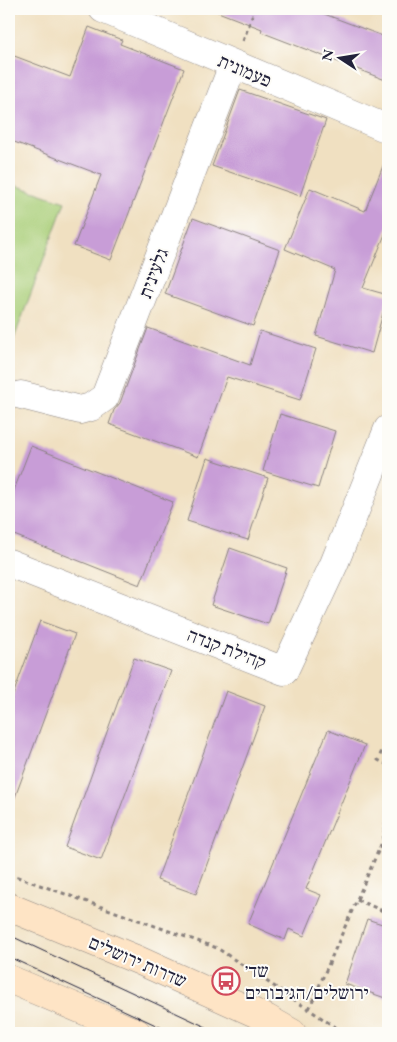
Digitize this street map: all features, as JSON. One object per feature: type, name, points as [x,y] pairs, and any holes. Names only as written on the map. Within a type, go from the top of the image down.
[{"type":"main road","name":"שדרות ירושלים","points":[[9,906],[146,964],[266,1018],[292,1033]]},
{"type":"main road","points":[[9,979],[137,1033]]},
{"type":"street","name":"פעמונית","points":[[103,9],[388,129]]},
{"type":"street","name":"גלעינית","points":[[21,395],[80,410],[92,407],[105,397],[234,65]]},
{"type":"street","name":"קהילת קנדה","points":[[9,563],[284,671],[334,564],[388,429]]},
{"type":"path","points":[[234,65],[256,9]]},
{"type":"path","points":[[388,737],[378,760],[388,765]]},
{"type":"path","points":[[309,1009],[383,840],[388,804]]},
{"type":"path","points":[[383,840],[388,842]]},
{"type":"path","points":[[9,874],[217,948],[344,1033]]},
{"type":"path","points":[[356,900],[388,913]]},
{"type":"green space","points":[[9,183],[65,202],[9,352]]},
{"type":"building","points":[[311,9],[388,38],[388,81],[261,32],[262,29],[213,10]]},
{"type":"building","points":[[89,27],[122,40],[120,44],[184,69],[111,260],[74,246],[101,175],[9,140],[9,54],[70,77]]},
{"type":"building","points":[[240,90],[326,120],[300,196],[212,166]]},
{"type":"building","points":[[387,156],[388,227],[363,288],[388,295],[372,353],[316,336],[335,270],[285,249],[310,188],[365,211]]},
{"type":"building","points":[[193,218],[280,250],[253,326],[165,294]]},
{"type":"building","points":[[148,328],[250,365],[260,331],[316,349],[300,400],[227,377],[198,457],[109,424],[114,410],[120,403]]},
{"type":"building","points":[[280,414],[335,431],[318,488],[263,471]]},
{"type":"building","points":[[31,446],[173,502],[140,585],[9,533],[9,503]]},
{"type":"building","points":[[207,458],[268,478],[248,540],[187,521]]},
{"type":"building","points":[[230,548],[287,568],[268,624],[211,605]]},
{"type":"building","points":[[40,621],[75,634],[11,808],[9,808],[9,706]]},
{"type":"building","points":[[134,658],[171,671],[101,860],[65,847]]},
{"type":"building","points":[[226,691],[265,706],[196,894],[157,880]]},
{"type":"building","points":[[328,730],[365,745],[306,889],[321,895],[304,936],[289,929],[285,940],[248,924]]},
{"type":"building","points":[[367,919],[388,926],[388,999],[345,984]]},
{"type":"tram line","points":[[9,935],[219,1033]]},
{"type":"tram line","points":[[9,957],[173,1033]]},
{"type":"place","name":"שד׳ ירושלים/הגיבורים","points":[[226,981]]}]
